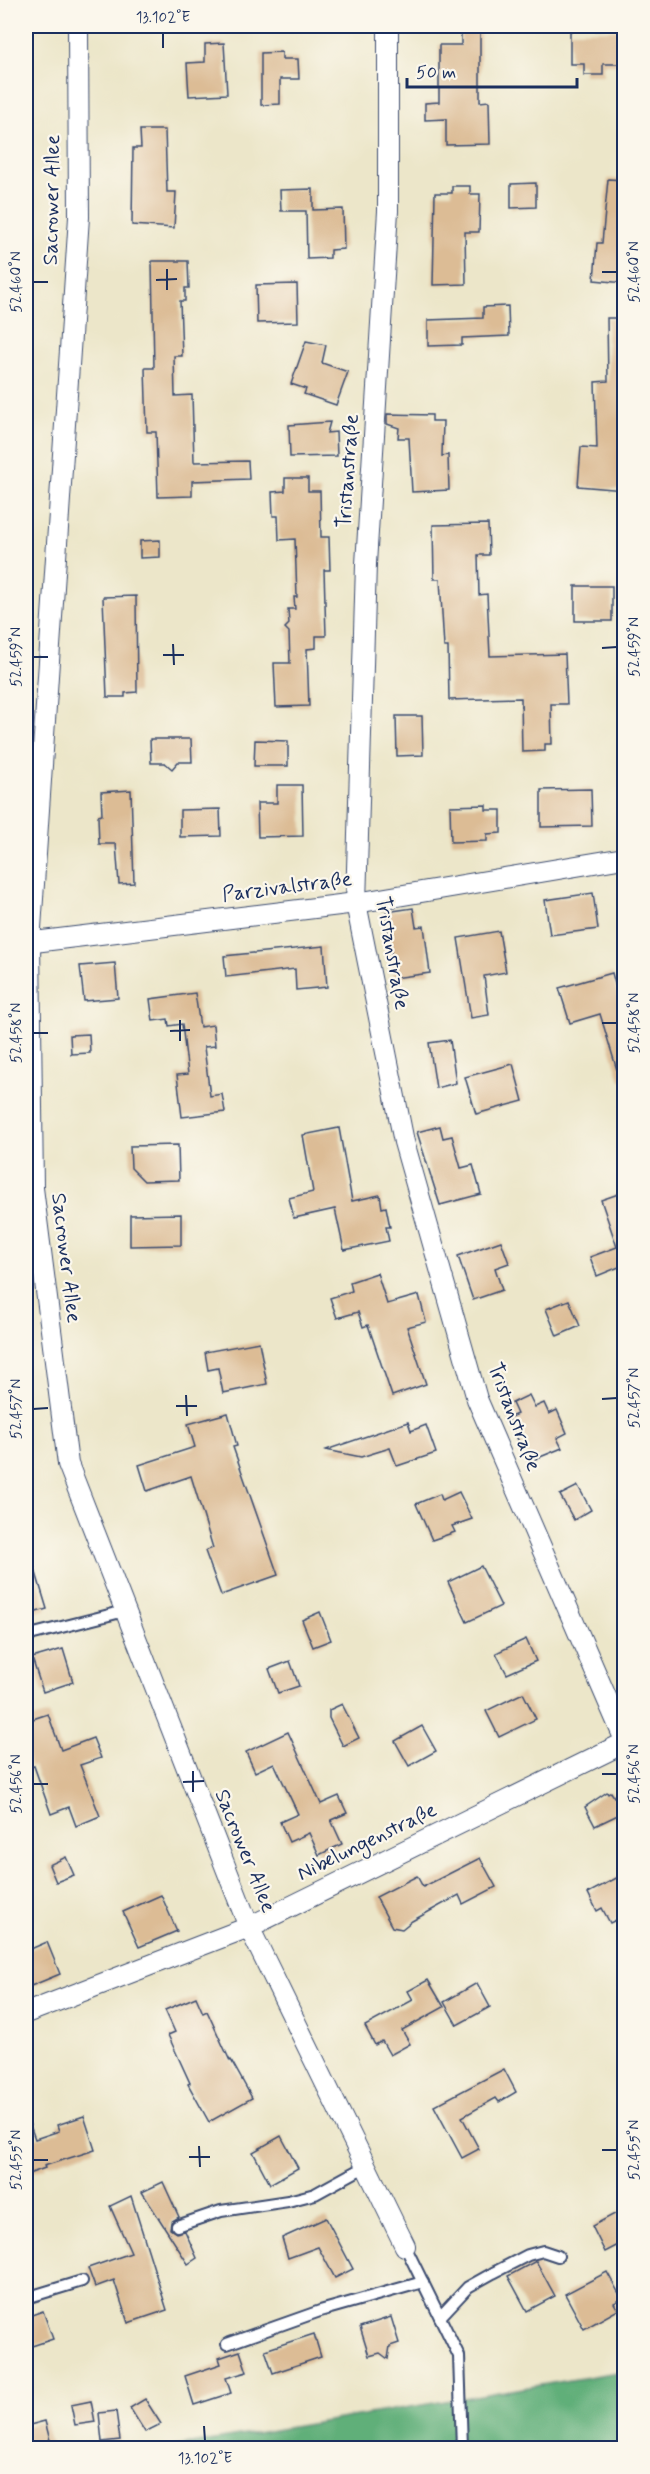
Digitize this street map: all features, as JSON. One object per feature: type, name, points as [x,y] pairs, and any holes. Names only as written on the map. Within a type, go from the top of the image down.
[{"type":"street","name":"Sacrower Allee","points":[[78,26],[79,217],[28,943],[33,1188],[68,1464],[249,1927],[405,2246]]},
{"type":"street","name":"Tristanstraße","points":[[388,26],[388,211],[366,564],[356,903],[404,1142],[477,1399],[624,1741]]},
{"type":"street","name":"Parzivalstraße","points":[[28,943],[356,903],[624,858]]},
{"type":"street","name":"Nibelungenstraße","points":[[26,2013],[249,1927],[624,1741]]},
{"type":"lane","points":[[26,1636],[125,1611]]},
{"type":"lane","points":[[177,2226],[220,2211],[288,2201],[315,2194],[366,2166]]},
{"type":"lane","points":[[405,2246],[459,2356],[462,2448]]},
{"type":"lane","points":[[440,2317],[468,2287],[528,2254],[543,2251],[558,2256]]},
{"type":"lane","points":[[26,2298],[82,2281]]},
{"type":"lane","points":[[227,2344],[320,2311],[423,2282]]},
{"type":"green space","points":[[624,2371],[624,2448],[167,2448]]},
{"type":"building","points":[[620,30],[620,64],[603,64],[603,75],[584,75],[584,64],[570,64],[570,31]]},
{"type":"building","points":[[461,33],[480,33],[480,102],[489,101],[490,144],[446,145],[446,119],[425,120],[425,103],[439,102],[439,45],[461,45]]},
{"type":"building","points":[[224,43],[227,94],[189,96],[187,63],[205,62],[205,44]]},
{"type":"building","points":[[282,52],[282,59],[298,59],[299,79],[280,79],[280,104],[261,105],[261,53]]},
{"type":"building","points":[[140,130],[165,130],[167,192],[176,192],[174,228],[132,225],[133,148],[141,148]]},
{"type":"building","points":[[608,179],[624,180],[624,283],[594,280],[597,243],[602,243]]},
{"type":"building","points":[[536,183],[536,207],[511,208],[511,184]]},
{"type":"building","points":[[452,186],[470,186],[470,194],[480,194],[479,232],[465,232],[466,284],[433,285],[435,193],[452,193]]},
{"type":"building","points":[[313,189],[313,210],[343,209],[344,249],[330,250],[330,258],[307,259],[306,211],[281,211],[280,190]]},
{"type":"building","points":[[152,261],[188,261],[189,288],[185,288],[185,301],[180,301],[182,356],[174,356],[175,396],[192,395],[194,462],[248,461],[249,479],[192,481],[192,496],[158,497],[156,432],[147,432],[145,368],[154,368]]},
{"type":"building","points":[[297,284],[298,322],[257,323],[256,285]]},
{"type":"building","points":[[508,306],[509,336],[462,338],[462,345],[428,346],[428,320],[483,318],[483,307]]},
{"type":"building","points":[[607,318],[624,318],[624,490],[578,486],[581,447],[597,448],[595,382],[608,381]]},
{"type":"building","points":[[306,341],[326,345],[322,363],[348,372],[336,405],[304,394],[306,389],[291,384]]},
{"type":"building","points":[[387,414],[432,415],[432,421],[443,421],[442,456],[448,455],[449,490],[412,492],[409,438],[398,438],[399,428],[387,424]]},
{"type":"building","points":[[330,422],[327,433],[336,432],[337,456],[290,457],[289,425]]},
{"type":"building","points":[[285,478],[308,478],[308,491],[320,491],[321,537],[329,537],[330,570],[324,570],[326,636],[316,636],[316,648],[307,649],[309,706],[276,707],[274,663],[290,663],[289,632],[285,628],[289,624],[288,609],[295,609],[294,597],[297,597],[295,539],[279,540],[278,516],[273,516],[272,492],[285,491]]},
{"type":"building","points":[[488,524],[489,555],[478,555],[479,595],[487,594],[490,656],[565,654],[567,704],[551,704],[552,744],[545,744],[545,751],[522,752],[521,698],[449,700],[448,647],[444,647],[440,579],[434,579],[433,525]]},
{"type":"building","points":[[160,540],[160,557],[140,558],[140,541]]},
{"type":"building","points":[[575,586],[612,586],[612,621],[575,621]]},
{"type":"building","points":[[136,596],[137,692],[125,693],[125,697],[107,697],[103,597]]},
{"type":"building","points":[[396,716],[422,716],[423,755],[397,756]]},
{"type":"building","points":[[150,739],[191,739],[192,762],[178,762],[172,769],[165,763],[151,763]]},
{"type":"building","points":[[255,740],[288,741],[288,766],[254,766]]},
{"type":"building","points":[[277,785],[302,785],[303,836],[258,837],[257,803],[277,803]]},
{"type":"building","points":[[591,789],[592,826],[541,827],[541,790]]},
{"type":"building","points":[[131,790],[134,883],[119,884],[116,844],[99,844],[98,816],[102,815],[101,792]]},
{"type":"building","points":[[486,805],[486,810],[501,810],[501,833],[487,834],[487,841],[451,842],[450,806]]},
{"type":"building","points":[[220,809],[221,836],[180,837],[180,810]]},
{"type":"building","points":[[593,893],[598,929],[550,935],[545,900]]},
{"type":"building","points":[[413,908],[416,927],[424,926],[430,973],[394,978],[386,912]]},
{"type":"building","points":[[499,931],[506,972],[484,976],[489,1015],[471,1018],[458,938]]},
{"type":"building","points":[[324,946],[327,987],[296,990],[295,969],[226,977],[224,956]]},
{"type":"building","points":[[115,963],[118,998],[84,1001],[80,966]]},
{"type":"building","points":[[612,973],[624,1016],[624,1080],[620,1080],[600,1014],[570,1023],[559,988]]},
{"type":"building","points":[[195,993],[200,1027],[213,1025],[215,1046],[204,1047],[210,1096],[222,1094],[225,1112],[182,1117],[177,1075],[188,1074],[182,1024],[169,1026],[168,1019],[153,1021],[150,999]]},
{"type":"building","points":[[89,1034],[90,1053],[71,1054],[70,1035]]},
{"type":"building","points":[[450,1040],[456,1083],[436,1088],[429,1043]]},
{"type":"building","points":[[513,1064],[523,1101],[476,1114],[465,1077]]},
{"type":"building","points":[[440,1126],[443,1138],[452,1136],[461,1168],[473,1165],[481,1194],[440,1205],[417,1132]]},
{"type":"building","points":[[339,1128],[352,1201],[380,1195],[382,1208],[386,1207],[390,1227],[386,1227],[389,1241],[344,1250],[335,1209],[294,1218],[289,1198],[313,1192],[303,1135]]},
{"type":"building","points":[[178,1145],[179,1180],[144,1181],[131,1168],[130,1146]]},
{"type":"building","points":[[624,1192],[624,1265],[597,1276],[590,1257],[617,1247],[601,1200]]},
{"type":"building","points":[[181,1214],[181,1245],[130,1246],[130,1215]]},
{"type":"building","points":[[501,1241],[509,1263],[495,1268],[502,1290],[473,1300],[458,1256]]},
{"type":"building","points":[[377,1273],[387,1304],[419,1295],[426,1322],[407,1327],[426,1384],[392,1396],[368,1325],[363,1327],[358,1312],[337,1318],[330,1298],[352,1291],[350,1282]]},
{"type":"building","points":[[569,1300],[580,1326],[557,1336],[546,1309]]},
{"type":"building","points":[[259,1342],[267,1384],[223,1393],[218,1368],[208,1370],[205,1352]]},
{"type":"building","points":[[529,1395],[535,1407],[544,1403],[549,1414],[557,1410],[567,1433],[557,1438],[562,1448],[528,1462],[508,1418],[517,1414],[512,1403]]},
{"type":"building","points":[[228,1413],[237,1446],[233,1447],[278,1575],[221,1595],[205,1551],[213,1548],[191,1476],[147,1491],[139,1465],[195,1447],[188,1424]]},
{"type":"building","points":[[408,1422],[411,1431],[426,1425],[436,1453],[397,1466],[390,1448],[361,1457],[326,1450]]},
{"type":"building","points":[[578,1486],[591,1510],[574,1520],[560,1495]]},
{"type":"building","points":[[459,1492],[472,1519],[452,1526],[455,1532],[432,1540],[416,1504],[440,1494],[442,1500]]},
{"type":"building","points":[[30,1553],[47,1609],[26,1615],[26,1554]]},
{"type":"building","points":[[481,1566],[501,1606],[467,1622],[448,1582]]},
{"type":"building","points":[[320,1612],[331,1640],[313,1647],[302,1620]]},
{"type":"building","points":[[526,1639],[536,1661],[507,1674],[496,1653]]},
{"type":"building","points":[[63,1649],[73,1682],[43,1692],[32,1658]]},
{"type":"building","points":[[290,1661],[299,1686],[278,1693],[269,1669]]},
{"type":"building","points":[[523,1693],[536,1719],[499,1737],[486,1711]]},
{"type":"building","points":[[342,1704],[359,1738],[343,1746],[329,1718],[329,1710]]},
{"type":"building","points":[[48,1714],[61,1750],[93,1738],[101,1758],[80,1765],[100,1816],[76,1826],[69,1807],[51,1814],[34,1766],[30,1767],[26,1748],[26,1726],[32,1723],[30,1720]]},
{"type":"building","points":[[422,1726],[436,1751],[409,1766],[395,1741]]},
{"type":"building","points":[[288,1732],[321,1804],[339,1796],[347,1813],[331,1820],[342,1844],[319,1855],[309,1833],[289,1842],[280,1822],[298,1814],[274,1763],[255,1772],[246,1752]]},
{"type":"building","points":[[607,1792],[608,1794],[611,1792],[614,1797],[619,1795],[624,1804],[624,1812],[595,1826],[585,1807]]},
{"type":"building","points":[[66,1857],[74,1875],[56,1882],[49,1865]]},
{"type":"building","points":[[480,1858],[496,1887],[463,1904],[459,1895],[402,1929],[392,1927],[376,1897],[417,1876],[423,1887]]},
{"type":"building","points":[[624,1874],[624,1916],[610,1923],[602,1908],[597,1911],[588,1893]]},
{"type":"building","points":[[161,1895],[177,1931],[139,1947],[123,1912]]},
{"type":"building","points":[[47,1942],[60,1974],[31,1986],[26,1971],[26,1951]]},
{"type":"building","points":[[428,1980],[444,2007],[402,2030],[410,2044],[390,2055],[382,2041],[375,2045],[365,2026],[413,2000],[408,1991]]},
{"type":"building","points":[[477,1983],[490,2007],[457,2025],[444,2002]]},
{"type":"building","points":[[196,1997],[203,2013],[207,2011],[230,2061],[252,2098],[209,2122],[188,2084],[190,2083],[168,2035],[175,2032],[165,2010]]},
{"type":"building","points":[[504,2069],[516,2092],[499,2102],[496,2098],[462,2117],[479,2149],[462,2158],[434,2106]]},
{"type":"building","points":[[84,2116],[95,2150],[44,2166],[45,2168],[26,2175],[26,2120],[28,2120],[35,2139],[59,2131],[57,2125]]},
{"type":"building","points":[[281,2136],[298,2168],[270,2184],[253,2152]]},
{"type":"building","points":[[163,2182],[179,2217],[171,2222],[170,2229],[176,2233],[185,2231],[197,2258],[188,2264],[142,2192]]},
{"type":"building","points":[[131,2196],[167,2310],[128,2323],[114,2280],[95,2287],[88,2268],[131,2253],[110,2206]]},
{"type":"building","points":[[624,2209],[624,2242],[605,2252],[592,2226]]},
{"type":"building","points":[[326,2218],[353,2269],[335,2278],[318,2247],[288,2258],[282,2238]]},
{"type":"building","points":[[536,2261],[555,2296],[527,2311],[508,2276]]},
{"type":"building","points":[[607,2272],[622,2299],[614,2303],[618,2310],[584,2329],[565,2294]]},
{"type":"building","points":[[43,2311],[53,2339],[29,2347],[26,2337],[26,2317]]},
{"type":"building","points":[[391,2317],[399,2343],[390,2346],[388,2359],[380,2353],[369,2356],[360,2327]]},
{"type":"building","points":[[314,2334],[321,2357],[273,2373],[265,2350]]},
{"type":"building","points":[[240,2351],[247,2372],[226,2378],[231,2393],[194,2405],[185,2376],[221,2364],[219,2358]]},
{"type":"building","points":[[145,2399],[161,2424],[145,2432],[130,2408]]},
{"type":"building","points":[[91,2401],[95,2422],[75,2425],[71,2405]]},
{"type":"building","points":[[116,2411],[120,2440],[102,2442],[99,2413]]},
{"type":"building","points":[[45,2421],[52,2448],[26,2448],[26,2426]]}]
